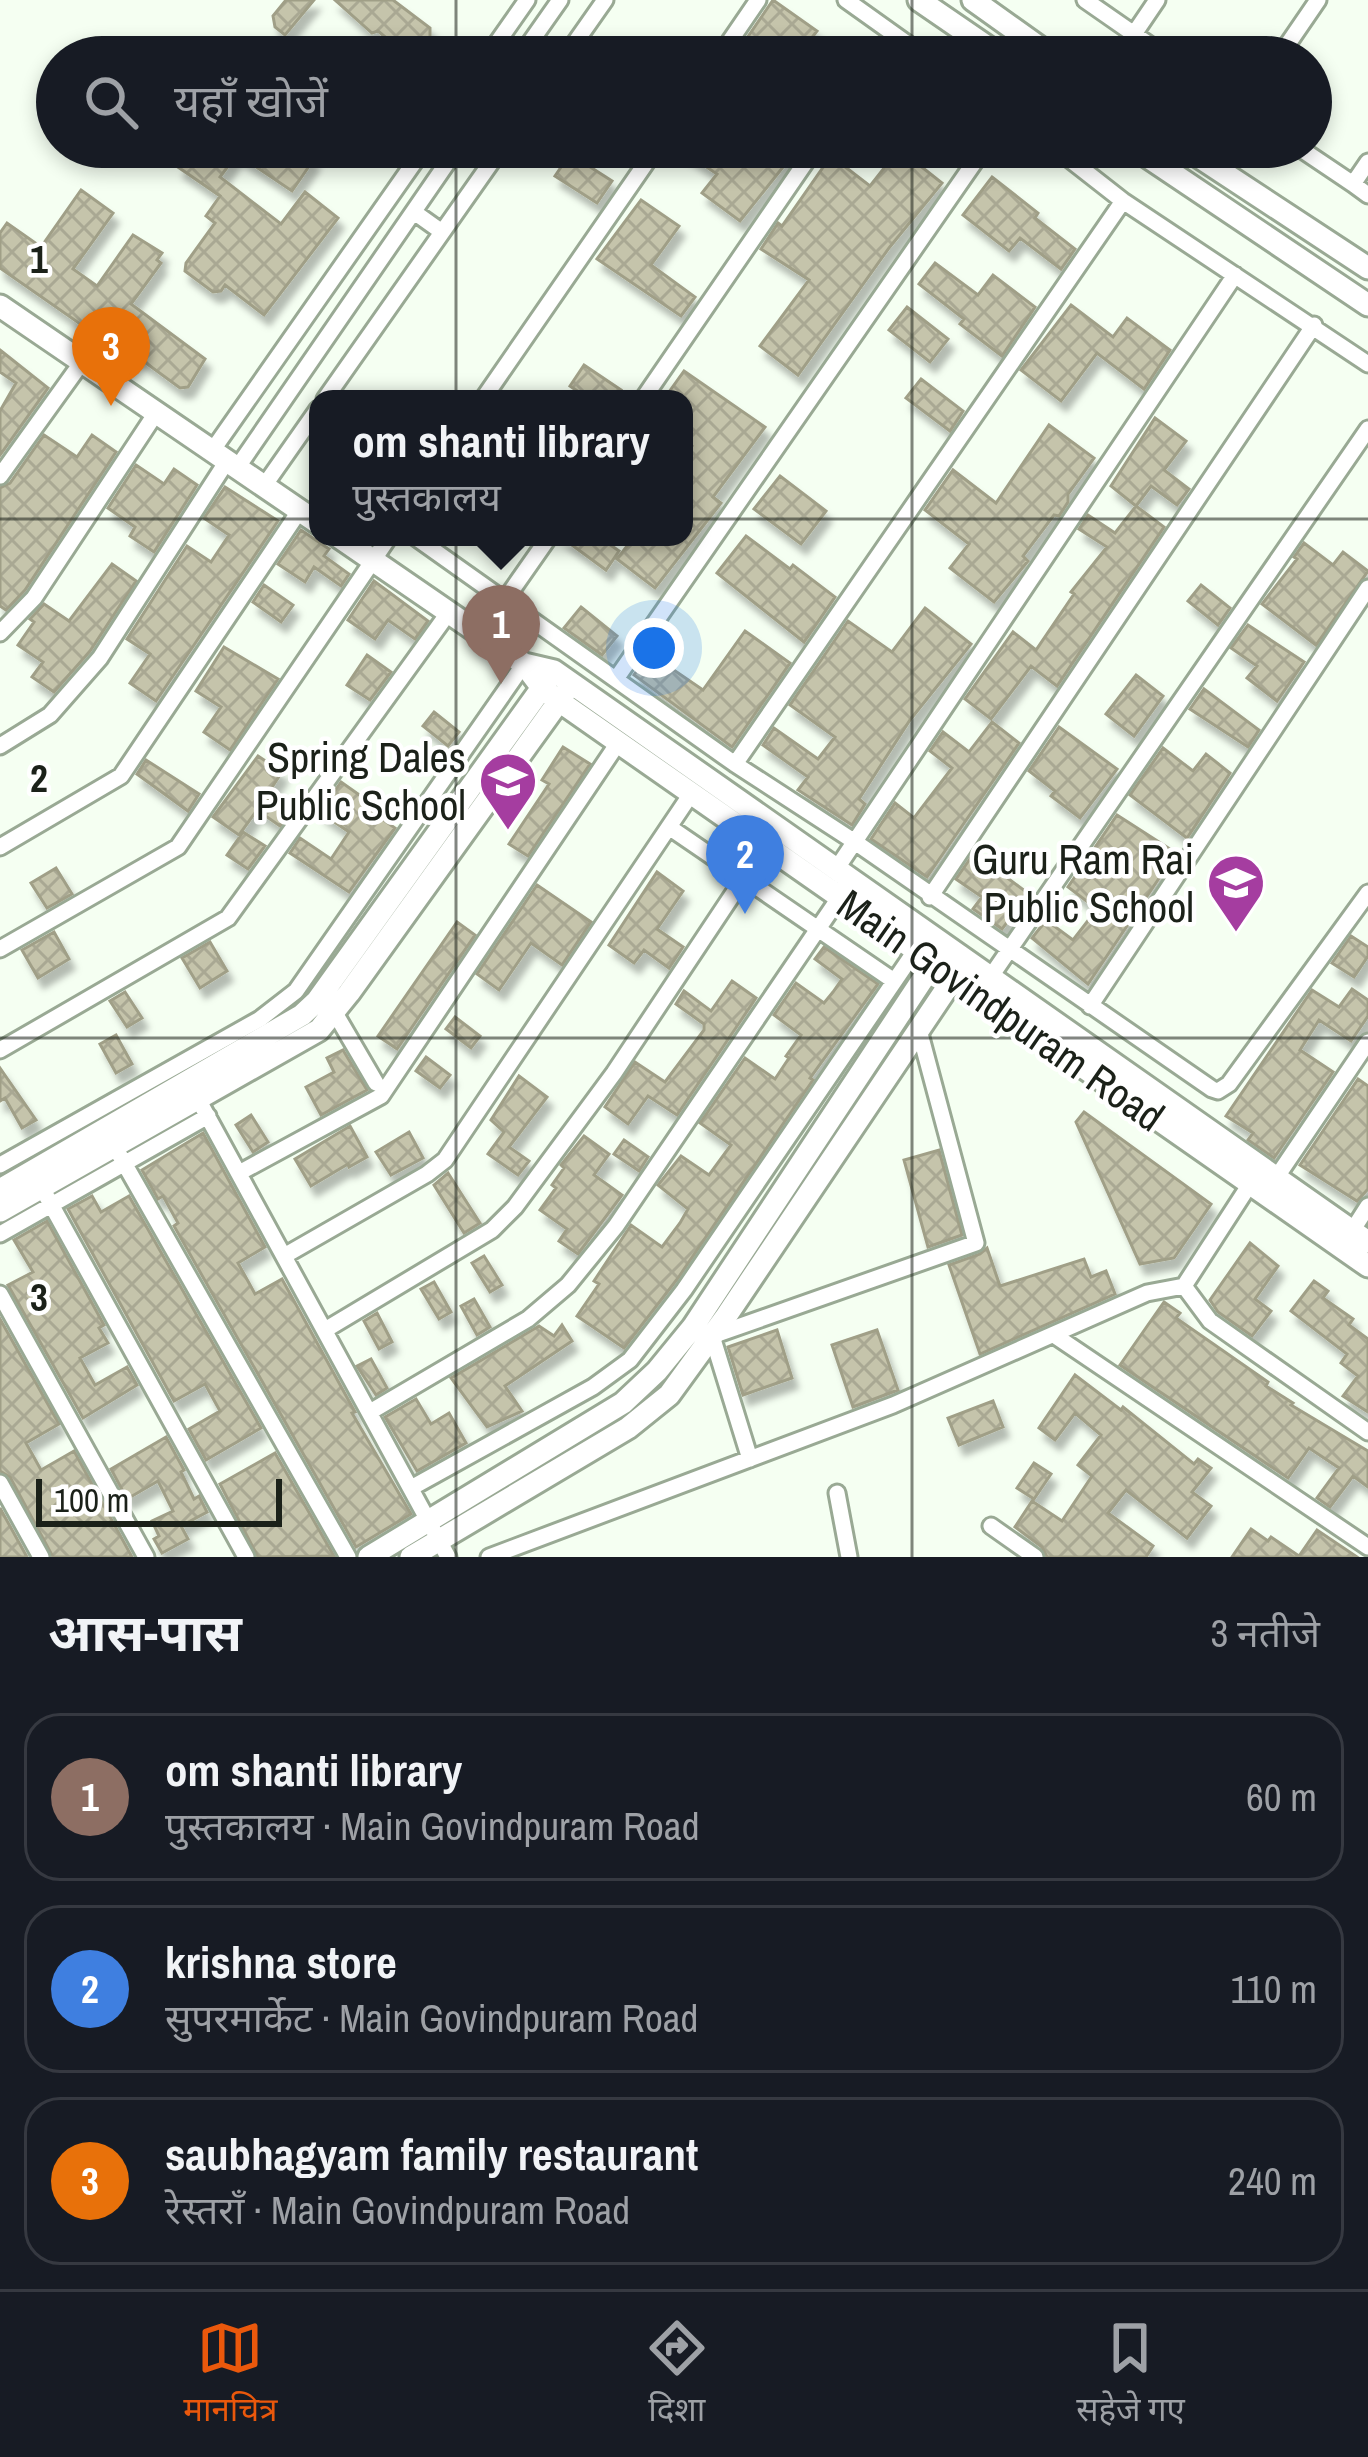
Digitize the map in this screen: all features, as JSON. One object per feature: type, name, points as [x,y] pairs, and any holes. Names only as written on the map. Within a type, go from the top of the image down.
[{"type":"street","points":[[502,36],[527,0]]},
{"type":"street","points":[[535,36],[560,0]]},
{"type":"street","points":[[580,36],[605,0]]},
{"type":"street","points":[[733,36],[758,0]]},
{"type":"street","points":[[846,0],[893,36]]},
{"type":"street","points":[[919,0],[971,36]]},
{"type":"street","points":[[973,0],[1024,36]]},
{"type":"street","points":[[1084,0],[1137,36]]},
{"type":"street","points":[[1134,34],[1157,0]]},
{"type":"street","points":[[1293,36],[1318,0]]},
{"type":"street","points":[[1353,184],[1368,162]]},
{"type":"street","points":[[0,746],[50,715],[100,658],[226,460],[314,306],[409,168]]},
{"type":"street","points":[[226,460],[338,321],[443,168]]},
{"type":"street","points":[[331,390],[487,168]]},
{"type":"street","points":[[490,390],[643,168]]},
{"type":"street","points":[[649,390],[802,168]]},
{"type":"street","points":[[616,679],[970,168]]},
{"type":"street","points":[[1081,168],[1368,364]]},
{"type":"street","points":[[1164,168],[1368,305]]},
{"type":"street","points":[[1218,168],[1365,260],[1339,286]]},
{"type":"street","points":[[1329,168],[1368,195]]},
{"type":"street","points":[[735,764],[1123,201]]},
{"type":"street","points":[[413,212],[442,232]]},
{"type":"street","points":[[835,871],[1235,275]]},
{"type":"street","points":[[314,306],[338,321]]},
{"type":"street","points":[[0,847],[121,776],[309,516],[2,313]]},
{"type":"street","points":[[930,897],[1314,325]]},
{"type":"street","points":[[0,476],[82,362]]},
{"type":"street","points":[[0,633],[34,598],[156,412]]},
{"type":"street","points":[[264,486],[309,422]]},
{"type":"street","points":[[983,987],[1368,429]]},
{"type":"street","name":"Main Govindpuram Road","points":[[352,546],[835,871],[930,954]]},
{"type":"street","points":[[0,949],[178,847],[382,546]]},
{"type":"street","points":[[428,546],[735,764],[1212,1089],[1223,1089],[1368,892]]},
{"type":"street","points":[[505,600],[543,546]]},
{"type":"street","points":[[1090,1006],[1368,588]]},
{"type":"street","points":[[0,1050],[227,918],[448,612]]},
{"type":"street","points":[[0,1165],[260,1018],[296,991],[524,664]]},
{"type":"street","points":[[0,1234],[47,1196],[203,1108],[319,1030],[556,686]]},
{"type":"street","points":[[0,1190],[302,1016],[556,686]]},
{"type":"street","name":"Main Govindpuram Road","points":[[556,686],[618,743],[839,898],[959,970],[1368,1266]]},
{"type":"street","points":[[239,1173],[381,1096],[618,743]]},
{"type":"street","points":[[284,1256],[445,1160],[692,794]]},
{"type":"street","points":[[670,827],[894,981]]},
{"type":"street","points":[[325,1330],[492,1230],[515,1207],[614,1073],[765,846]]},
{"type":"street","points":[[370,1412],[555,1300],[616,1226],[839,898]]},
{"type":"street","points":[[411,1488],[593,1387],[630,1360],[684,1290],[894,981],[930,954]]},
{"type":"street","points":[[368,1557],[439,1540],[657,1371],[693,1327],[930,954]]},
{"type":"street","points":[[411,1557],[643,1418],[669,1395],[959,970]]},
{"type":"street","name":"Main Govindpuram Road","points":[[983,987],[1360,1236]]},
{"type":"street","points":[[334,1013],[376,1083]]},
{"type":"street","points":[[712,1336],[976,1243],[919,1030]]},
{"type":"street","points":[[1276,1178],[1368,1042]]},
{"type":"street","points":[[203,1108],[439,1540]]},
{"type":"street","points":[[119,1155],[348,1557]]},
{"type":"street","points":[[490,1557],[893,1406],[1147,1293],[1184,1286],[1250,1184]]},
{"type":"street","points":[[0,1211],[47,1196]]},
{"type":"street","points":[[47,1196],[246,1557]]},
{"type":"street","points":[[1360,1236],[1368,1206]]},
{"type":"street","points":[[1184,1286],[1210,1321],[1368,1432]]},
{"type":"street","points":[[0,1294],[146,1557]]},
{"type":"street","points":[[1054,1335],[1368,1547]]},
{"type":"street","points":[[712,1336],[750,1459]]},
{"type":"street","points":[[0,1483],[41,1557]]},
{"type":"street","points":[[837,1492],[849,1557]]},
{"type":"street","points":[[991,1526],[1035,1557]]},
{"type":"building","points":[[286,0],[314,0],[285,35],[275,27],[273,16]]},
{"type":"building","points":[[335,0],[393,0],[430,28],[430,36],[372,33]]},
{"type":"building","points":[[773,0],[817,31],[813,36],[748,36]]},
{"type":"building","points":[[179,168],[227,168],[220,177],[281,224],[305,192],[338,218],[264,315],[225,285],[213,292],[185,271],[215,223],[206,216],[220,196]]},
{"type":"building","points":[[258,168],[308,168],[292,191]]},
{"type":"building","points":[[560,168],[592,168],[612,181],[597,203],[555,176]]},
{"type":"building","points":[[708,168],[782,168],[740,221],[702,193],[717,174]]},
{"type":"building","points":[[823,168],[847,168],[870,186],[884,168],[923,168],[942,183],[798,375],[760,346],[809,280],[761,249]]},
{"type":"building","points":[[992,177],[1075,249],[1061,269],[1020,238],[1009,251],[963,215]]},
{"type":"building","points":[[81,190],[113,213],[73,269],[97,286],[133,235],[162,253],[157,260],[161,263],[131,304],[205,359],[188,387],[180,388],[90,322],[86,328],[0,268],[0,233],[7,223],[41,247]]},
{"type":"building","points":[[641,200],[679,226],[651,265],[695,297],[681,316],[597,259]]},
{"type":"building","points":[[935,263],[978,295],[993,275],[1035,307],[1002,356],[919,284]]},
{"type":"building","points":[[1071,305],[1113,337],[1127,318],[1170,350],[1144,389],[1097,353],[1061,401],[1021,370]]},
{"type":"building","points":[[907,307],[948,339],[930,362],[889,330]]},
{"type":"building","points":[[0,350],[48,388],[0,455],[0,411],[16,383],[0,372]]},
{"type":"building","points":[[584,365],[621,390],[576,390],[570,386]]},
{"type":"building","points":[[684,371],[765,427],[713,497],[721,503],[693,539],[693,390],[670,390]]},
{"type":"building","points":[[921,379],[963,411],[950,431],[906,398]]},
{"type":"building","points":[[1155,418],[1186,441],[1164,470],[1189,489],[1177,505],[1151,486],[1136,506],[1111,486]]},
{"type":"building","points":[[1049,425],[1094,458],[1068,494],[1059,516],[1054,515],[1023,556],[1028,561],[994,602],[950,568],[969,544],[925,510],[953,470],[996,503]]},
{"type":"building","points":[[44,435],[77,457],[92,435],[116,452],[25,590],[6,610],[0,606],[0,488],[10,483]]},
{"type":"building","points":[[136,465],[164,484],[174,469],[197,485],[154,552],[130,536],[135,527],[108,508]]},
{"type":"building","points":[[780,476],[826,511],[801,544],[754,509]]},
{"type":"building","points":[[225,487],[278,521],[156,701],[130,683],[150,654],[127,639],[187,546],[211,562],[229,535],[204,518]]},
{"type":"building","points":[[1136,506],[1164,527],[1057,686],[1031,666],[991,719],[965,699],[1013,632],[1036,650],[1074,594],[1071,592],[1107,547],[1079,529],[1088,515],[1115,533]]},
{"type":"building","points":[[301,530],[309,535],[309,546],[329,549],[324,556],[349,574],[341,586],[314,567],[305,582],[278,564]]},
{"type":"building","points":[[746,536],[835,597],[804,642],[717,573]]},
{"type":"building","points":[[1304,543],[1333,565],[1343,552],[1368,571],[1316,645],[1262,604]]},
{"type":"building","points":[[573,546],[612,546],[619,551],[606,570]]},
{"type":"building","points":[[627,546],[688,546],[655,588],[617,559]]},
{"type":"building","points":[[112,564],[136,581],[90,651],[54,692],[32,677],[43,662],[18,645],[34,622],[30,619],[44,604],[69,621]]},
{"type":"building","points":[[374,581],[428,621],[415,639],[388,620],[375,639],[348,620]]},
{"type":"building","points":[[264,585],[293,605],[281,622],[253,602]]},
{"type":"building","points":[[1201,585],[1230,608],[1218,625],[1188,601]]},
{"type":"building","points":[[581,607],[617,636],[602,655],[564,628]]},
{"type":"building","points":[[925,608],[971,644],[910,720],[859,799],[865,804],[852,825],[798,790],[808,777],[763,745],[774,728],[818,759],[835,737],[790,705],[848,621],[892,652]]},
{"type":"building","points":[[1248,625],[1304,662],[1277,701],[1247,678],[1257,666],[1231,648]]},
{"type":"building","points":[[745,631],[790,663],[732,747],[634,675],[649,653],[703,690]]},
{"type":"building","points":[[224,647],[278,679],[230,750],[204,732],[221,707],[196,691]]},
{"type":"building","points":[[367,655],[391,672],[370,700],[347,685]]},
{"type":"building","points":[[1136,675],[1163,696],[1134,736],[1106,714]]},
{"type":"building","points":[[1204,689],[1259,730],[1248,747],[1190,709]]},
{"type":"building","points":[[434,712],[459,732],[448,746],[423,726]]},
{"type":"building","points":[[992,722],[1019,743],[927,877],[871,839],[895,803],[914,818],[952,768],[930,751],[943,732],[969,752]]},
{"type":"building","points":[[1059,727],[1117,769],[1080,818],[1029,771]]},
{"type":"building","points":[[563,747],[590,764],[528,856],[509,844],[549,784],[542,780]]},
{"type":"building","points":[[1163,748],[1193,771],[1206,754],[1230,773],[1187,838],[1130,795]]},
{"type":"building","points":[[258,756],[282,772],[265,798],[289,813],[280,826],[257,810],[239,835],[213,817]]},
{"type":"building","points":[[146,760],[199,794],[188,811],[137,774]]},
{"type":"building","points":[[341,782],[395,828],[349,892],[290,853],[300,838],[331,859],[349,832],[320,812]]},
{"type":"building","points":[[1117,815],[1176,853],[1088,984],[1032,938],[1046,920],[1073,940],[1097,909],[1068,887]]},
{"type":"building","points":[[243,832],[265,846],[248,869],[227,855]]},
{"type":"building","points":[[974,853],[1029,894],[1002,929],[973,909],[982,897],[956,879]]},
{"type":"building","points":[[56,868],[72,894],[47,908],[31,883]]},
{"type":"building","points":[[657,872],[683,891],[657,929],[683,947],[669,968],[644,950],[634,963],[609,945]]},
{"type":"building","points":[[537,885],[591,922],[562,965],[531,943],[499,990],[477,974]]},
{"type":"building","points":[[457,922],[475,935],[397,1049],[378,1036]]},
{"type":"building","points":[[54,932],[69,959],[38,978],[22,950]]},
{"type":"building","points":[[1351,936],[1368,947],[1368,956],[1354,977],[1332,963]]},
{"type":"building","points":[[210,942],[227,971],[200,988],[182,958]]},
{"type":"building","points":[[824,947],[878,984],[678,1278],[624,1348],[577,1316],[599,1284],[594,1281],[631,1225],[662,1247],[680,1223],[688,1209],[658,1185],[681,1156],[709,1175],[731,1145],[700,1123],[745,1058],[775,1079],[801,1035],[774,1015],[796,983],[824,1003],[842,979],[815,959]]},
{"type":"building","points":[[732,981],[756,998],[677,1115],[648,1096],[628,1124],[605,1107],[635,1062],[665,1082],[704,1030],[704,1024],[676,1004],[684,991],[711,1011]]},
{"type":"building","points":[[1352,989],[1368,1000],[1368,1016],[1351,1041],[1319,1020],[1300,1050],[1333,1072],[1274,1158],[1248,1140],[1253,1133],[1226,1116],[1312,990],[1339,1007]]},
{"type":"building","points":[[125,992],[142,1018],[127,1027],[110,1001]]},
{"type":"building","points":[[455,1017],[480,1036],[471,1048],[446,1029]]},
{"type":"building","points":[[116,1035],[132,1064],[116,1073],[100,1044]]},
{"type":"building","points":[[343,1050],[367,1090],[321,1115],[306,1087],[334,1072],[327,1058]]},
{"type":"building","points":[[426,1057],[450,1075],[440,1088],[416,1071]]},
{"type":"building","points":[[0,1068],[36,1120],[22,1128],[5,1098],[0,1101]]},
{"type":"building","points":[[519,1076],[547,1097],[509,1147],[529,1161],[518,1175],[488,1154],[504,1132],[491,1120]]},
{"type":"building","points":[[1358,1079],[1368,1086],[1368,1189],[1357,1201],[1300,1165]]},
{"type":"building","points":[[1084,1112],[1211,1204],[1174,1258],[1140,1264],[1076,1122]]},
{"type":"building","points":[[251,1115],[268,1142],[253,1152],[236,1125]]},
{"type":"building","points":[[350,1126],[367,1157],[311,1186],[295,1159]]},
{"type":"building","points":[[409,1132],[423,1158],[391,1175],[376,1152]]},
{"type":"building","points":[[203,1133],[265,1247],[238,1263],[255,1294],[282,1279],[411,1514],[356,1547],[174,1226],[178,1223],[163,1196],[158,1199],[142,1170]]},
{"type":"building","points":[[584,1136],[609,1154],[594,1175],[622,1195],[578,1254],[559,1241],[567,1229],[540,1210],[556,1188],[552,1185],[564,1168],[561,1165]]},
{"type":"building","points":[[624,1140],[648,1157],[639,1171],[614,1154]]},
{"type":"building","points":[[939,1150],[962,1235],[928,1247],[904,1160]]},
{"type":"building","points":[[448,1173],[480,1223],[464,1233],[434,1185]]},
{"type":"building","points":[[92,1196],[101,1212],[129,1196],[261,1428],[206,1460],[189,1429],[220,1411],[205,1384],[174,1401],[68,1209]]},
{"type":"building","points":[[47,1221],[104,1325],[99,1328],[108,1343],[80,1358],[95,1385],[127,1367],[137,1385],[83,1418],[8,1285],[33,1272],[14,1240]]},
{"type":"building","points":[[1250,1243],[1278,1266],[1255,1299],[1271,1311],[1252,1336],[1218,1312],[1210,1300]]},
{"type":"building","points":[[987,1248],[1000,1286],[1084,1259],[1091,1277],[1106,1271],[1115,1294],[980,1354],[949,1265]]},
{"type":"building","points":[[484,1256],[502,1285],[490,1292],[472,1263]]},
{"type":"building","points":[[1314,1281],[1328,1291],[1323,1298],[1353,1319],[1349,1325],[1368,1339],[1368,1412],[1343,1396],[1358,1376],[1341,1363],[1347,1354],[1291,1311]]},
{"type":"building","points":[[434,1282],[451,1312],[439,1319],[421,1289]]},
{"type":"building","points":[[474,1299],[490,1327],[477,1335],[461,1306]]},
{"type":"building","points":[[1164,1302],[1180,1313],[1176,1318],[1268,1382],[1266,1386],[1291,1405],[1368,1451],[1368,1487],[1353,1476],[1330,1507],[1317,1498],[1339,1468],[1309,1448],[1288,1478],[1120,1365]]},
{"type":"building","points":[[377,1313],[392,1342],[379,1349],[364,1321]]},
{"type":"building","points":[[0,1319],[59,1424],[26,1443],[41,1470],[74,1451],[132,1557],[53,1557],[10,1477],[0,1471]]},
{"type":"building","points":[[562,1325],[572,1341],[505,1386],[522,1411],[487,1427],[451,1378],[539,1326],[554,1336]]},
{"type":"building","points":[[777,1330],[792,1378],[743,1395],[728,1347]]},
{"type":"building","points":[[877,1330],[898,1390],[853,1407],[832,1345]]},
{"type":"building","points":[[371,1359],[387,1388],[376,1395],[357,1366]]},
{"type":"building","points":[[1075,1375],[1194,1464],[1198,1459],[1211,1468],[1192,1492],[1211,1506],[1187,1538],[1126,1490],[1108,1513],[1153,1546],[1146,1557],[1047,1557],[1042,1547],[1015,1527],[1032,1501],[1062,1521],[1092,1476],[1078,1465],[1101,1435],[1075,1413],[1055,1440],[1039,1428]]},
{"type":"building","points":[[416,1399],[431,1424],[449,1413],[466,1443],[417,1471],[385,1417]]},
{"type":"building","points":[[993,1401],[1003,1427],[959,1445],[948,1418]]},
{"type":"building","points":[[166,1437],[194,1499],[199,1496],[207,1512],[181,1526],[188,1539],[162,1553],[152,1521],[173,1511],[158,1481],[127,1499],[111,1469]]},
{"type":"building","points":[[275,1453],[334,1556],[258,1557],[220,1484]]},
{"type":"building","points":[[1034,1463],[1051,1474],[1034,1499],[1017,1488]]},
{"type":"building","points":[[0,1508],[27,1557],[0,1557]]},
{"type":"building","points":[[1251,1529],[1299,1556],[1317,1530],[1357,1557],[1232,1557]]},
{"type":"place","name":"saubhagyam family restaurant","points":[[111,406]]},
{"type":"place","name":"om shanti library","points":[[501,684]]},
{"type":"place","name":"Spring Dales Public School","points":[[508,832]]},
{"type":"place","name":"krishna store","points":[[745,914]]},
{"type":"place","name":"Guru Ram Rai Public School","points":[[1236,934]]}]
